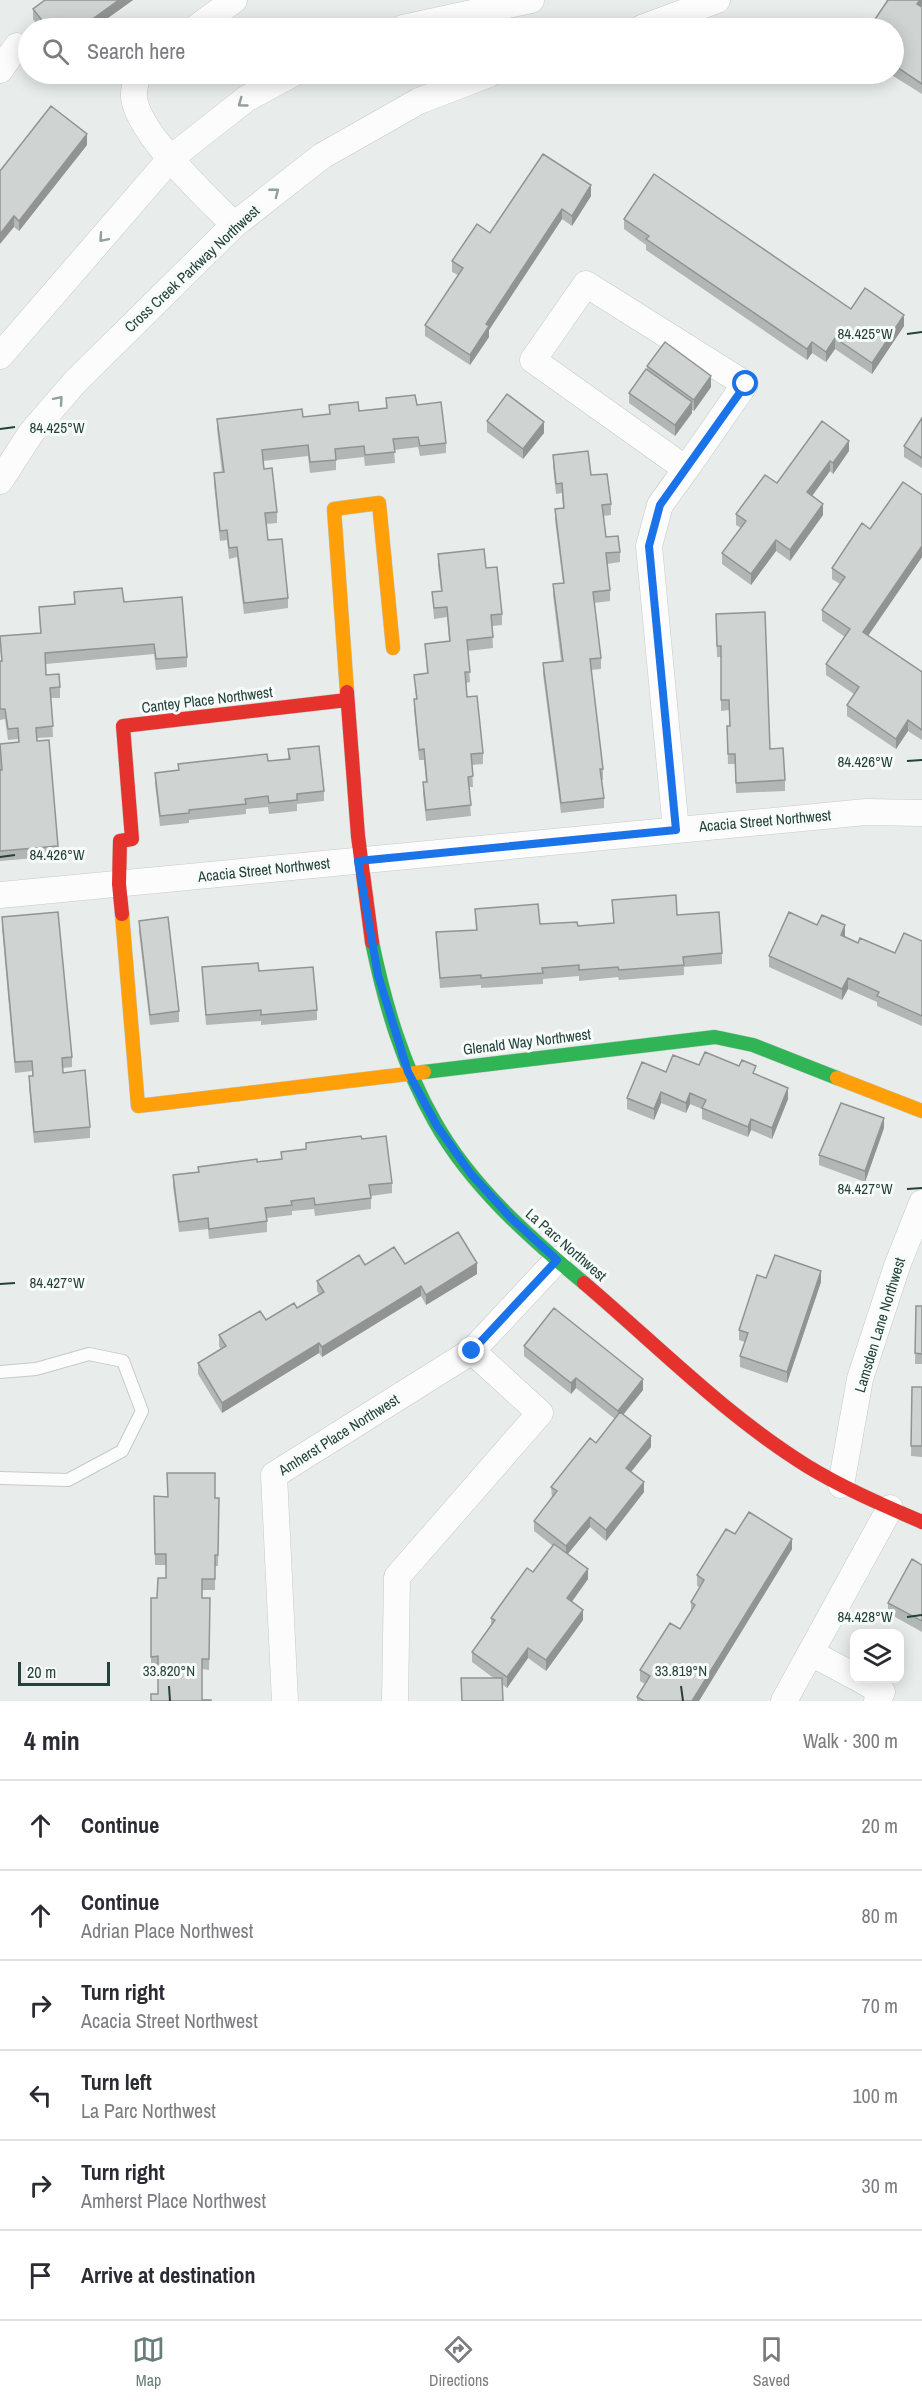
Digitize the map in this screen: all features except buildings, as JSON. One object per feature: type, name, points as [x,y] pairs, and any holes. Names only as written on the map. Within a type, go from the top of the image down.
[{"type":"street","points":[[210,18],[234,0]]},
{"type":"street","points":[[449,18],[531,0]]},
{"type":"street","points":[[669,18],[717,0]]},
{"type":"street","points":[[0,70],[17,46]]},
{"type":"street","points":[[136,84],[134,96],[141,119],[171,158],[234,225]]},
{"type":"street","points":[[0,357],[171,158],[246,99],[274,84]]},
{"type":"street","name":"Cross Creek Parkway Northwest","points":[[0,481],[31,433],[75,382],[234,225],[322,156],[419,101],[463,84]]},
{"type":"street","points":[[676,830],[649,546],[660,505],[686,469],[746,384],[586,284],[533,360],[686,469]]},
{"type":"street","points":[[358,861],[334,509],[379,503],[393,648]]},
{"type":"street","name":"Cantey Place Northwest","points":[[137,1091],[119,884],[120,841],[132,839],[123,726],[347,700]]},
{"type":"street","name":"Acacia Street Northwest","points":[[0,896],[866,812],[922,813]]},
{"type":"street","name":"La Parc Northwest","points":[[358,861],[378,975],[408,1072],[437,1126],[471,1174],[511,1218],[557,1260],[748,1424],[792,1456],[841,1485],[922,1522]]},
{"type":"street","name":"Glenald Way Northwest","points":[[137,1091],[138,1106],[715,1036],[753,1045],[922,1111]]},
{"type":"street","name":"Lamsden Lane Northwest","points":[[841,1485],[860,1379],[897,1266],[922,1203]]},
{"type":"street","name":"Amherst Place Northwest","points":[[285,1701],[274,1475],[472,1351],[557,1260]]},
{"type":"street","points":[[395,1701],[397,1577],[540,1413],[472,1351]]},
{"type":"street","points":[[784,1701],[890,1508]]},
{"type":"street","points":[[811,1653],[850,1674]]},
{"type":"street","points":[[866,1683],[882,1692],[877,1701]]},
{"type":"lane","points":[[0,1372],[36,1369],[89,1354],[123,1361],[142,1411],[122,1451],[68,1480],[0,1478]]},
{"type":"traffic: fast","points":[[372,942],[389,1012],[404,1057],[424,1101],[449,1145],[483,1189],[502,1209],[584,1283]]},
{"type":"traffic: fast","points":[[424,1072],[715,1037],[753,1045],[837,1078]]},
{"type":"traffic: slow","points":[[347,692],[334,509],[379,503],[393,648]]},
{"type":"traffic: slow","points":[[122,914],[138,1106],[424,1072]]},
{"type":"traffic: slow","points":[[837,1078],[922,1111]]},
{"type":"traffic: jam","points":[[347,692],[358,836],[372,942]]},
{"type":"traffic: jam","points":[[122,914],[119,884],[120,841],[132,839],[123,726],[347,700]]},
{"type":"traffic: jam","points":[[584,1283],[692,1379],[777,1446],[835,1482],[922,1522]]},
{"type":"route","points":[[472,1351],[557,1260],[511,1218],[471,1174],[437,1126],[408,1072],[378,975],[358,861],[676,830],[649,546],[660,505],[746,384]]}]
